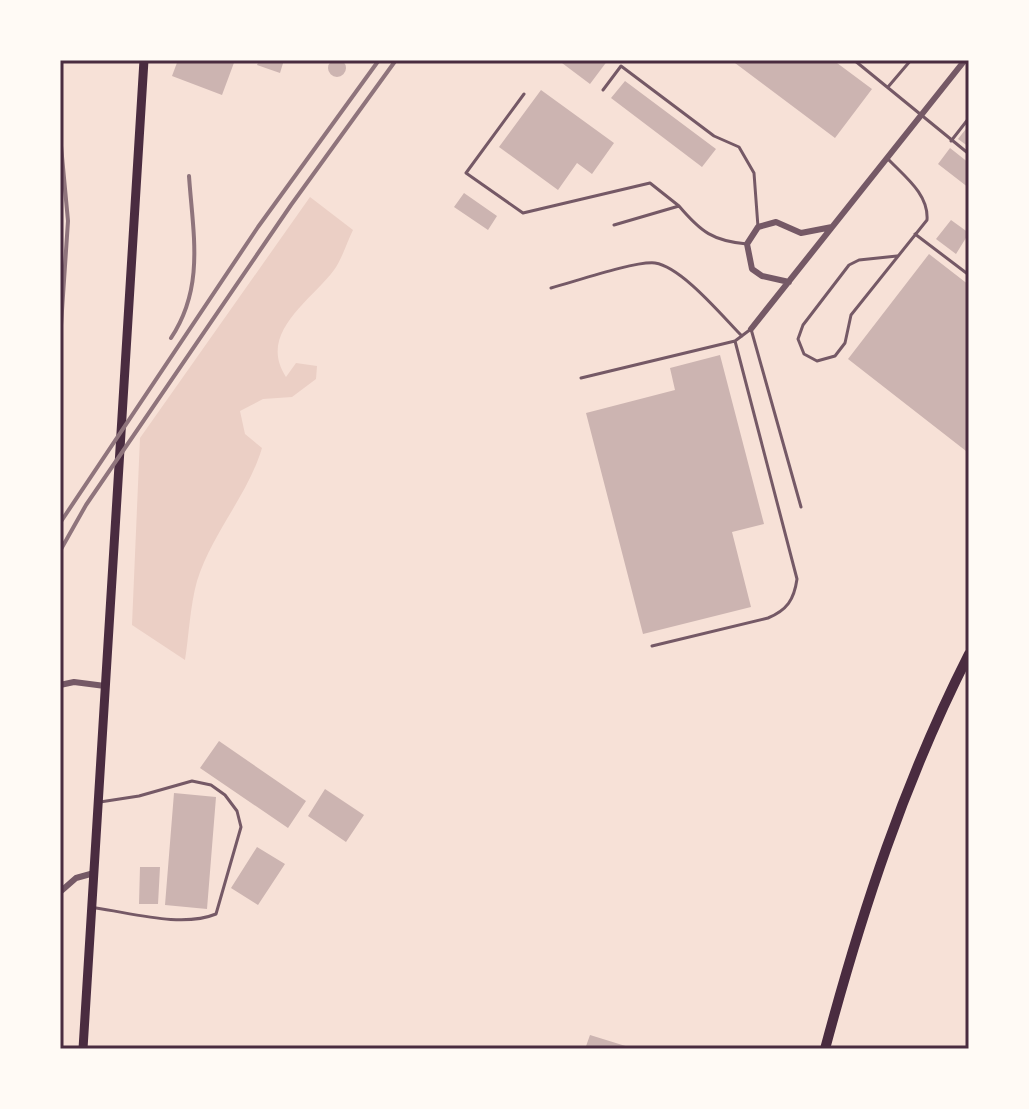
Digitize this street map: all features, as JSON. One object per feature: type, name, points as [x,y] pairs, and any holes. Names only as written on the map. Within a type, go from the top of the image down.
[{"type":"main road","points":[[83,1049],[144,60]]},
{"type":"main road","points":[[825,1049],[883,853],[921,751],[969,654]]},
{"type":"street","points":[[751,329],[965,60]]},
{"type":"street","points":[[789,282],[762,276],[752,269],[747,244],[758,227],[776,222],[801,233],[832,227]]},
{"type":"street","points":[[60,685],[74,682],[105,686]]},
{"type":"street","points":[[60,892],[76,878],[94,873]]},
{"type":"lane","points":[[854,60],[969,154]]},
{"type":"lane","points":[[888,87],[911,60]]},
{"type":"lane","points":[[603,90],[621,66],[714,136],[739,147],[754,173],[758,227]]},
{"type":"lane","points":[[524,94],[466,173],[523,213],[650,183],[679,206],[695,226],[721,242],[747,244]]},
{"type":"lane","points":[[951,141],[969,118]]},
{"type":"lane","points":[[887,158],[920,192],[928,209],[927,220],[851,315],[845,343],[835,356],[817,361],[804,354],[798,339],[803,325],[849,265],[859,260],[897,256]]},
{"type":"lane","points":[[614,225],[679,206]]},
{"type":"lane","points":[[915,234],[969,275]]},
{"type":"lane","points":[[551,288],[655,263],[672,271],[696,291],[742,336]]},
{"type":"lane","points":[[581,378],[735,341],[751,329],[801,507]]},
{"type":"lane","points":[[652,646],[768,618],[783,611],[795,591],[797,579],[735,341]]},
{"type":"lane","points":[[92,907],[170,918],[206,918],[216,914],[241,827],[237,811],[225,795],[211,785],[192,781],[139,796],[98,802]]},
{"type":"shaded area","points":[[310,197],[353,230],[337,266],[290,319],[278,346],[279,361],[286,377],[296,363],[317,366],[316,379],[292,397],[263,399],[240,411],[245,434],[262,448],[197,581],[185,660],[132,625],[140,438]]},
{"type":"building","points":[[337,59],[346,68],[337,77],[328,68]]},
{"type":"building","points":[[178,60],[235,60],[222,95],[172,76]]},
{"type":"building","points":[[259,60],[284,60],[280,73],[257,65]]},
{"type":"building","points":[[558,60],[608,60],[590,84]]},
{"type":"building","points":[[731,60],[833,60],[872,89],[835,138]]},
{"type":"building","points":[[625,81],[716,149],[702,167],[611,98]]},
{"type":"building","points":[[541,90],[614,143],[592,174],[577,163],[558,190],[499,147]]},
{"type":"building","points":[[969,125],[969,147],[958,139]]},
{"type":"building","points":[[950,148],[969,163],[969,188],[938,164]]},
{"type":"building","points":[[464,193],[497,216],[488,230],[454,207]]},
{"type":"building","points":[[951,220],[969,233],[956,254],[936,239]]},
{"type":"building","points":[[929,254],[969,285],[966,451],[848,359]]},
{"type":"building","points":[[720,355],[764,524],[732,532],[751,607],[643,634],[586,413],[675,390],[670,368]]},
{"type":"building","points":[[219,741],[306,801],[288,828],[200,768]]},
{"type":"building","points":[[325,789],[364,815],[346,842],[308,816]]},
{"type":"building","points":[[174,793],[216,797],[207,909],[165,905]]},
{"type":"building","points":[[257,847],[285,864],[258,905],[231,888]]},
{"type":"building","points":[[140,867],[160,867],[158,904],[139,904]]},
{"type":"building","points":[[590,1035],[632,1048],[632,1049],[585,1049]]},
{"type":"railway","points":[[60,523],[258,227],[379,60]]},
{"type":"railway","points":[[60,551],[86,505],[291,205],[396,60]]},
{"type":"railway","points":[[60,135],[68,221],[60,340]]},
{"type":"railway","points":[[171,338],[182,319],[193,280],[194,239],[189,176]]}]
